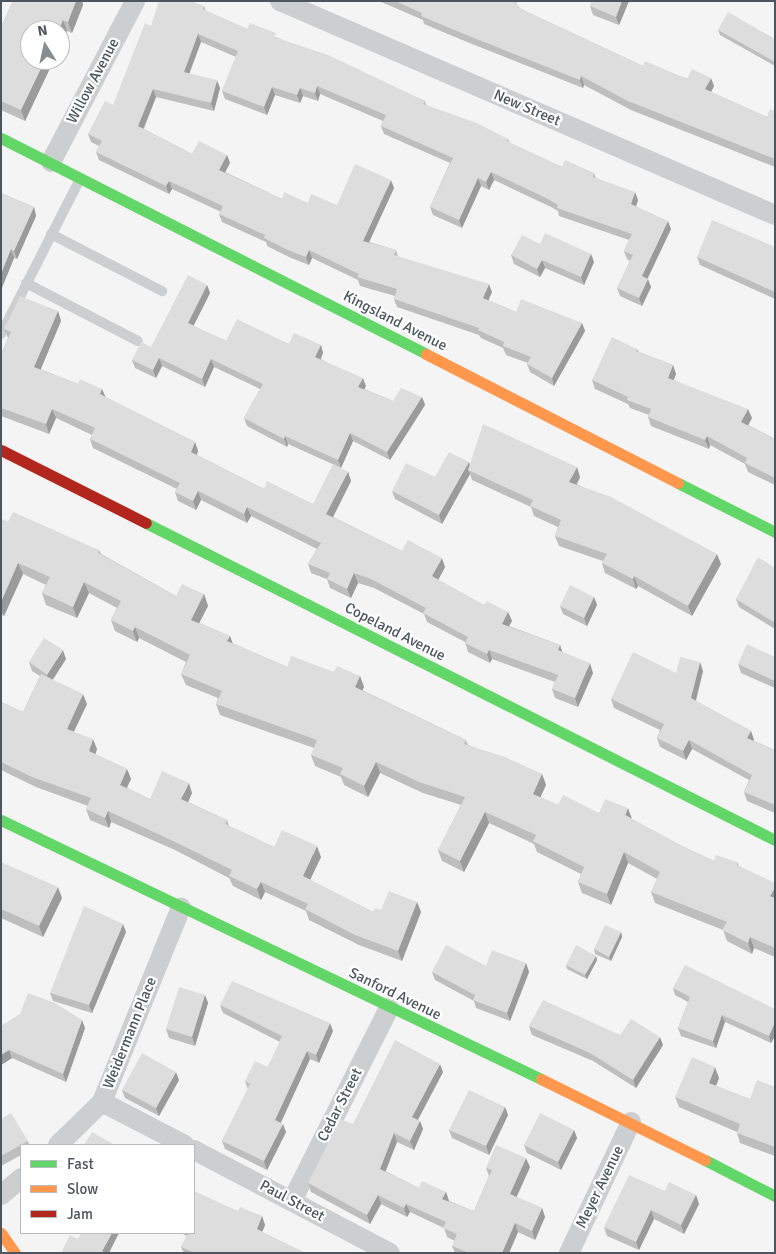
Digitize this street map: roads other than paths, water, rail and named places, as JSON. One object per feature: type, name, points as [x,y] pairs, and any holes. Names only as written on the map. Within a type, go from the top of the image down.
[{"type":"street","name":"Willow Avenue","points":[[51,162],[135,1]]},
{"type":"street","name":"New Street","points":[[280,1],[775,215]]},
{"type":"street","name":"Kingsland Avenue","points":[[1,138],[775,532]]},
{"type":"street","name":"Copeland Avenue","points":[[1,450],[775,840]]},
{"type":"street","name":"Sanford Avenue","points":[[1,820],[389,1008],[631,1122],[775,1196]]},
{"type":"street","name":"Weidermann Place","points":[[59,1144],[102,1102],[181,907]]},
{"type":"street","name":"Cedar Street","points":[[292,1202],[389,1008]]},
{"type":"street","points":[[102,1102],[183,1144]]},
{"type":"street","name":"Meyer Avenue","points":[[568,1253],[631,1122]]},
{"type":"street","name":"Paul Street","points":[[195,1151],[390,1253]]},
{"type":"street","points":[[1,1195],[20,1179]]},
{"type":"street","points":[[1,1233],[15,1253]]},
{"type":"lane","points":[[1,334],[80,177]]},
{"type":"lane","points":[[52,234],[162,291]]},
{"type":"lane","points":[[26,284],[138,342]]}]
